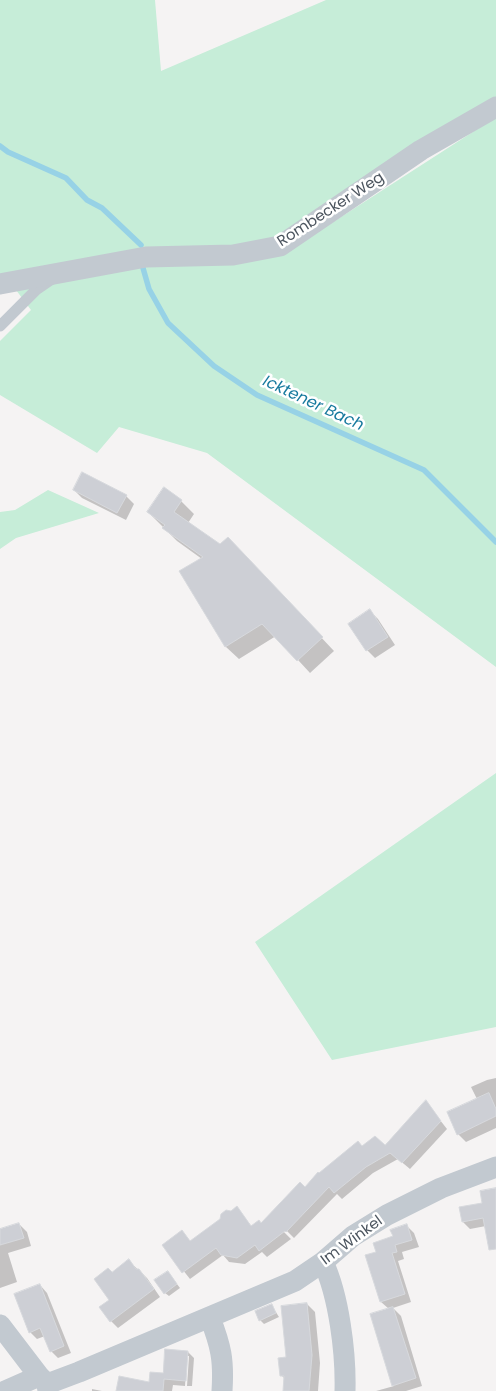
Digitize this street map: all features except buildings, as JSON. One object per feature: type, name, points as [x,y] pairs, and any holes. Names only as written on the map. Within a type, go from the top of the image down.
[{"type":"street","name":"Rombecker Weg","points":[[0,284],[146,257],[233,255],[280,246],[421,150],[496,107]]},
{"type":"street","name":"Im Winkel","points":[[5,1391],[45,1384],[210,1318],[295,1281],[323,1262],[358,1233],[387,1215],[441,1188],[496,1167]]},
{"type":"street","points":[[323,1262],[330,1277],[336,1300],[345,1391]]},
{"type":"street","points":[[210,1318],[220,1347],[223,1370],[222,1391]]},
{"type":"street","points":[[0,1325],[45,1384]]},
{"type":"lane","points":[[0,326],[36,290],[62,272]]},
{"type":"green space","points":[[0,0],[155,0],[161,71],[326,0],[496,0],[496,97],[282,255],[496,117],[496,667],[207,453],[119,427],[97,453],[0,395],[0,341],[31,310],[4,274],[0,275]]},
{"type":"green space","points":[[48,490],[99,513],[16,538],[0,549],[0,512],[15,510]]},
{"type":"green space","points":[[496,773],[496,1027],[332,1060],[255,942]]},
{"type":"waterway","name":"Icktener Bach","points":[[0,146],[8,152],[66,178],[87,200],[102,208],[141,245]]},
{"type":"waterway","name":"Icktener Bach","points":[[143,268],[149,289],[168,323],[214,366],[257,395],[424,470],[496,542]]}]
